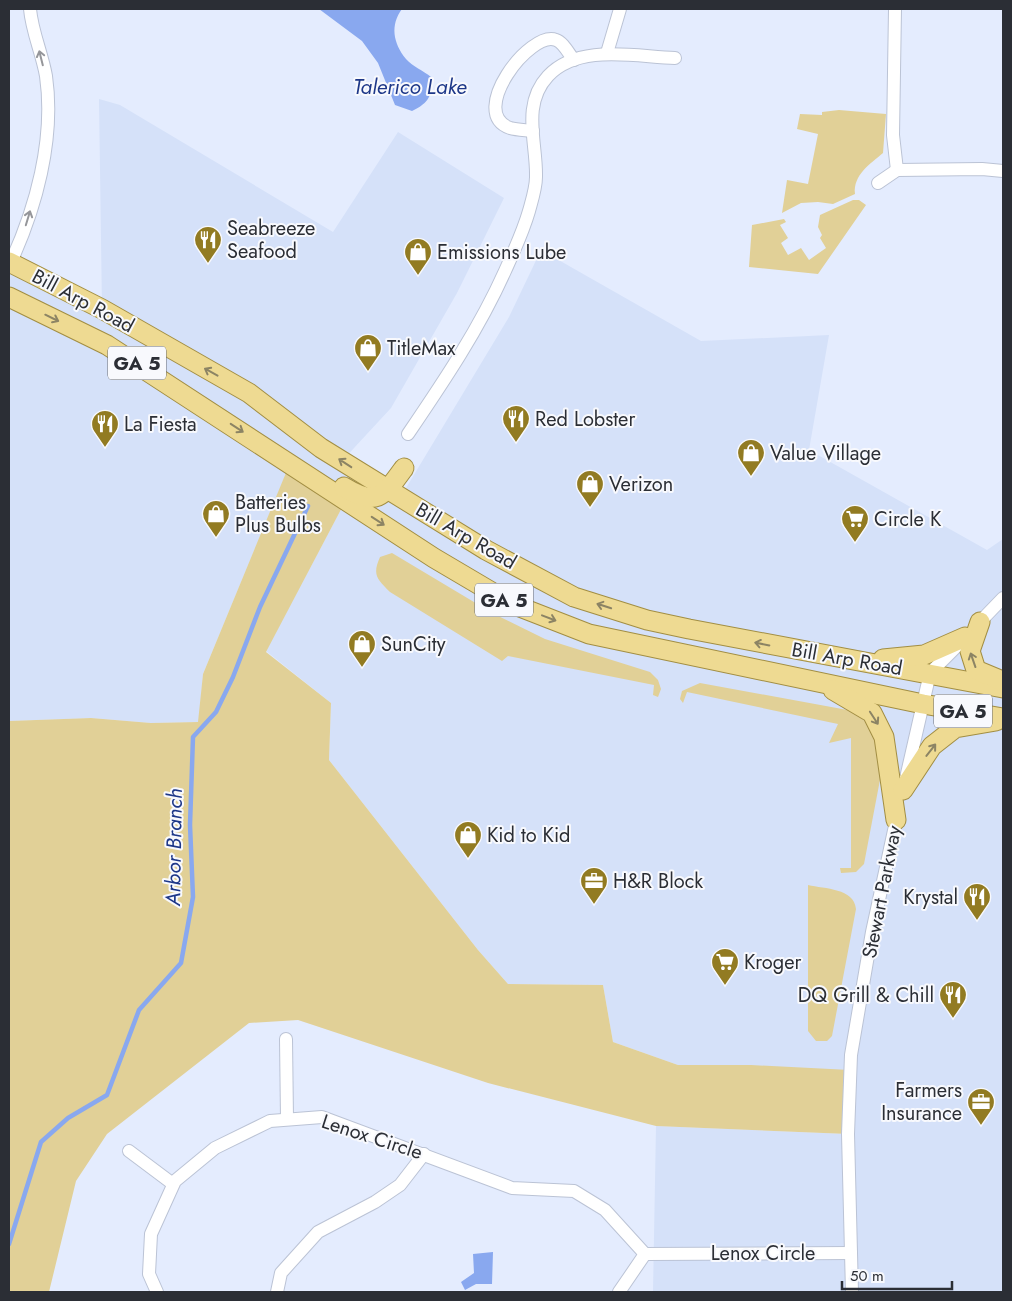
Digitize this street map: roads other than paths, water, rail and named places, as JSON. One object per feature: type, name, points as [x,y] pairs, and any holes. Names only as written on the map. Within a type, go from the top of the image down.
[{"type":"main road","name":"Bill Arp Road","points":[[9,264],[102,309],[249,393],[321,448],[386,489],[486,550],[574,597],[647,620],[861,663],[930,673],[1003,688]]},
{"type":"main road","name":"Bill Arp Road","points":[[9,297],[107,344],[434,558],[512,604],[589,634],[1003,719]]},
{"type":"main road","points":[[308,475],[334,482],[362,498],[373,499],[386,489],[404,468]]},
{"type":"main road","points":[[980,622],[970,651],[976,670],[1003,681]]},
{"type":"main road","points":[[861,663],[924,655],[965,637]]},
{"type":"main road","points":[[819,682],[872,713],[884,737],[896,820]]},
{"type":"main road","points":[[903,790],[932,746],[955,728],[1003,719]]},
{"type":"street","points":[[9,264],[21,238],[36,192],[48,124],[46,76],[30,9]]},
{"type":"street","points":[[607,53],[620,9]]},
{"type":"street","points":[[895,9],[894,135],[897,170]]},
{"type":"street","points":[[533,132],[508,127],[498,115],[495,106],[496,96],[504,78],[516,63],[535,46],[548,40],[555,39],[574,60]]},
{"type":"street","points":[[408,434],[444,382],[486,313],[524,229],[536,180],[533,105],[538,89],[555,70],[574,60],[607,53],[675,58]]},
{"type":"street","points":[[878,183],[897,170],[982,169],[1003,171]]},
{"type":"street","points":[[930,673],[1003,598]]},
{"type":"street","name":"Stewart Parkway","points":[[852,1292],[848,1134],[851,1055],[872,932],[930,673]]},
{"type":"street","points":[[286,1039],[288,1120]]},
{"type":"street","name":"Lenox Circle","points":[[158,1292],[149,1274],[151,1234],[173,1184],[215,1148],[270,1121],[322,1118],[512,1188],[574,1191],[605,1210],[645,1254],[851,1253]]},
{"type":"street","points":[[129,1151],[173,1184]]},
{"type":"street","points":[[276,1292],[281,1273],[318,1232],[375,1202],[400,1185],[424,1154]]},
{"type":"street","points":[[619,1292],[645,1254]]},
{"type":"water","name":"Talerico Lake","points":[[319,9],[402,9],[398,15],[395,28],[398,47],[411,64],[431,77],[429,98],[412,111],[395,105],[378,63],[362,41]]},
{"type":"water","points":[[493,1252],[492,1284],[476,1284],[465,1290],[461,1282],[474,1273],[473,1254]]},
{"type":"waterway","name":"Arbor Branch","points":[[9,1244],[41,1142],[68,1118],[107,1095],[139,1010],[181,963],[193,897],[190,825],[193,737],[216,712],[233,677],[260,607],[308,506]]},
{"type":"place","name":"Seabreeze Seafood","points":[[208,264]]},
{"type":"place","name":"Emissions Lube","points":[[418,276]]},
{"type":"place","name":"TitleMax","points":[[368,372]]},
{"type":"place","name":"Red Lobster","points":[[516,443]]},
{"type":"place","name":"La Fiesta","points":[[105,448]]},
{"type":"place","name":"Value Village","points":[[751,477]]},
{"type":"place","name":"Verizon","points":[[590,508]]},
{"type":"place","name":"Batteries Plus Bulbs","points":[[216,538]]},
{"type":"place","name":"Circle K","points":[[855,543]]},
{"type":"place","name":"SunCity","points":[[362,668]]},
{"type":"place","name":"Kid to Kid","points":[[468,859]]},
{"type":"place","name":"H&R Block","points":[[594,905]]},
{"type":"place","name":"Krystal","points":[[977,921]]},
{"type":"place","name":"Kroger","points":[[725,986]]},
{"type":"place","name":"DQ Grill & Chill","points":[[953,1019]]},
{"type":"place","name":"Farmers Insurance","points":[[981,1126]]}]
